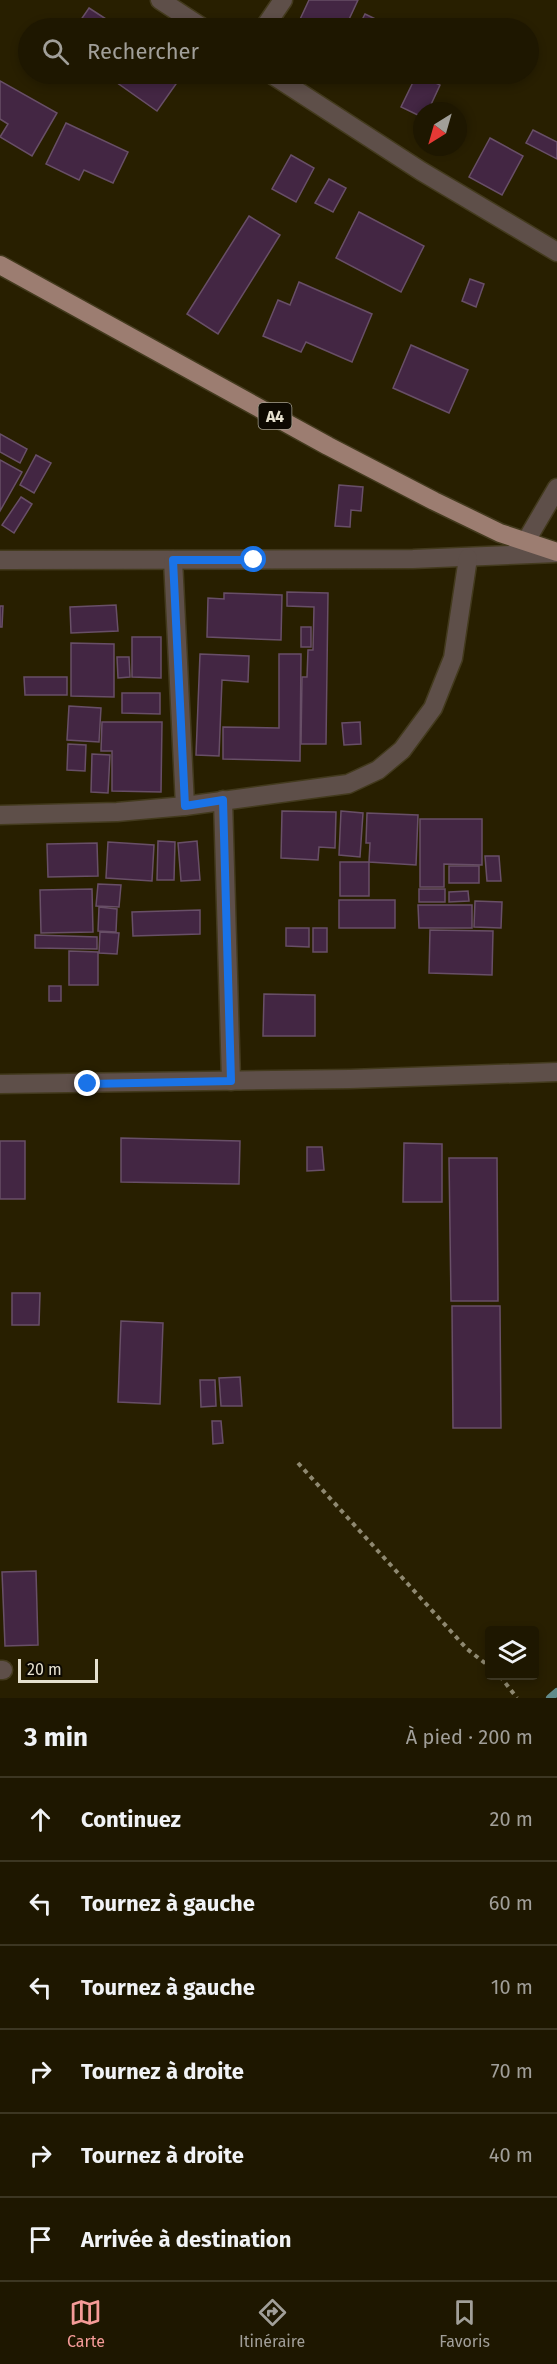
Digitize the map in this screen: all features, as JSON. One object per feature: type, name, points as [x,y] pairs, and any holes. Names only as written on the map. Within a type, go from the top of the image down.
[{"type":"main road","name":"A4","points":[[0,266],[328,446],[491,528],[557,552]]},
{"type":"street","points":[[159,0],[187,18]]},
{"type":"street","points":[[271,18],[283,0]]},
{"type":"street","points":[[287,84],[432,177],[557,252]]},
{"type":"street","points":[[526,541],[557,488]]},
{"type":"street","points":[[0,560],[468,558],[557,552]]},
{"type":"street","points":[[0,815],[106,812],[185,806],[348,784],[378,770],[402,750],[433,708],[453,658],[468,558]]},
{"type":"street","points":[[173,560],[185,806]]},
{"type":"street","points":[[223,800],[231,1081]]},
{"type":"street","points":[[0,1084],[350,1080],[557,1072]]},
{"type":"path","points":[[298,1464],[467,1649],[485,1664]]},
{"type":"path","points":[[503,1680],[517,1698]]},
{"type":"building","points":[[309,0],[358,0],[350,18],[301,18]]},
{"type":"building","points":[[89,8],[104,18],[82,18]]},
{"type":"building","points":[[0,81],[57,113],[32,156],[0,137],[8,124],[0,119]]},
{"type":"building","points":[[119,84],[176,84],[157,111]]},
{"type":"building","points":[[412,84],[440,85],[432,102],[413,102],[413,113],[401,107]]},
{"type":"building","points":[[66,123],[128,152],[113,183],[84,170],[79,180],[46,164]]},
{"type":"building","points":[[533,130],[557,142],[557,159],[526,143]]},
{"type":"building","points":[[490,138],[523,156],[502,195],[469,177]]},
{"type":"building","points":[[291,155],[314,168],[296,202],[272,189]]},
{"type":"building","points":[[329,179],[346,188],[333,212],[315,203]]},
{"type":"building","points":[[359,212],[424,246],[401,292],[336,258]]},
{"type":"building","points":[[249,216],[280,235],[218,334],[187,314]]},
{"type":"building","points":[[470,279],[484,284],[476,307],[462,301]]},
{"type":"building","points":[[299,282],[372,314],[352,362],[306,342],[301,352],[263,336],[278,300],[290,305]]},
{"type":"building","points":[[411,345],[468,370],[449,413],[393,388]]},
{"type":"building","points":[[0,434],[27,449],[20,463],[0,452]]},
{"type":"building","points":[[36,455],[51,463],[34,493],[20,485]]},
{"type":"building","points":[[0,460],[22,472],[0,511]]},
{"type":"building","points":[[339,485],[363,487],[361,511],[351,510],[350,527],[335,526]]},
{"type":"building","points":[[21,497],[32,504],[14,533],[2,525]]},
{"type":"building","points":[[287,592],[328,593],[326,744],[301,744],[302,677],[307,677],[308,650],[313,650],[314,607],[287,606]]},
{"type":"building","points":[[224,593],[282,595],[281,640],[207,637],[208,598],[224,599]]},
{"type":"building","points":[[116,605],[118,631],[71,633],[70,607]]},
{"type":"building","points":[[0,606],[3,606],[2,627],[0,627]]},
{"type":"building","points":[[301,627],[311,627],[311,647],[301,647]]},
{"type":"building","points":[[132,637],[161,637],[161,678],[132,677]]},
{"type":"building","points":[[71,643],[114,644],[114,697],[71,696]]},
{"type":"building","points":[[200,654],[249,656],[248,682],[222,680],[219,756],[196,755]]},
{"type":"building","points":[[279,654],[301,654],[300,761],[223,759],[223,727],[279,728]]},
{"type":"building","points":[[117,657],[129,657],[130,677],[118,678]]},
{"type":"building","points":[[24,677],[67,677],[67,695],[25,695]]},
{"type":"building","points":[[122,693],[160,693],[160,714],[122,713]]},
{"type":"building","points":[[69,706],[101,708],[99,742],[67,740]]},
{"type":"building","points":[[102,722],[162,722],[161,792],[112,791],[112,751],[101,751]]},
{"type":"building","points":[[360,722],[361,744],[344,745],[342,723]]},
{"type":"building","points":[[68,744],[86,745],[85,771],[67,770]]},
{"type":"building","points":[[92,754],[110,755],[108,793],[91,792]]},
{"type":"building","points":[[282,811],[336,812],[335,848],[319,847],[318,860],[281,858]]},
{"type":"building","points":[[341,811],[363,813],[360,857],[339,855]]},
{"type":"building","points":[[367,813],[418,815],[416,865],[369,862],[370,843],[366,843]]},
{"type":"building","points":[[420,819],[482,819],[482,865],[444,864],[444,887],[420,887]]},
{"type":"building","points":[[158,841],[175,842],[174,880],[157,880]]},
{"type":"building","points":[[197,841],[200,880],[181,881],[178,843]]},
{"type":"building","points":[[108,842],[154,845],[152,881],[106,878]]},
{"type":"building","points":[[97,843],[98,876],[48,877],[47,844]]},
{"type":"building","points":[[485,856],[499,856],[501,881],[487,881]]},
{"type":"building","points":[[340,862],[369,862],[369,896],[340,896]]},
{"type":"building","points":[[449,866],[479,866],[479,883],[449,883]]},
{"type":"building","points":[[98,884],[121,885],[119,907],[96,906]]},
{"type":"building","points":[[92,889],[93,932],[41,933],[40,890]]},
{"type":"building","points":[[419,889],[445,889],[445,902],[419,902]]},
{"type":"building","points":[[468,891],[469,901],[449,902],[449,892]]},
{"type":"building","points":[[339,900],[395,900],[395,928],[339,928]]},
{"type":"building","points":[[475,901],[502,902],[501,928],[474,927]]},
{"type":"building","points":[[418,905],[472,905],[472,928],[419,928]]},
{"type":"building","points":[[99,907],[117,909],[116,932],[98,931]]},
{"type":"building","points":[[200,910],[200,934],[133,936],[132,912]]},
{"type":"building","points":[[286,928],[309,928],[309,947],[286,946]]},
{"type":"building","points":[[313,928],[327,928],[327,952],[313,952]]},
{"type":"building","points":[[430,930],[493,931],[492,975],[429,973]]},
{"type":"building","points":[[100,932],[119,933],[117,954],[99,953]]},
{"type":"building","points":[[35,935],[97,937],[97,949],[35,948]]},
{"type":"building","points":[[69,951],[98,952],[98,985],[69,985]]},
{"type":"building","points":[[49,986],[61,986],[61,1001],[49,1001]]},
{"type":"building","points":[[264,994],[315,995],[315,1036],[263,1036]]},
{"type":"building","points":[[121,1138],[240,1141],[239,1184],[121,1182]]},
{"type":"building","points":[[0,1141],[25,1141],[25,1199],[0,1199]]},
{"type":"building","points":[[404,1143],[442,1144],[442,1202],[403,1202]]},
{"type":"building","points":[[307,1147],[322,1147],[324,1170],[307,1171]]},
{"type":"building","points":[[449,1158],[497,1158],[498,1301],[451,1301]]},
{"type":"building","points":[[12,1293],[40,1293],[39,1325],[12,1325]]},
{"type":"building","points":[[452,1306],[500,1306],[501,1428],[453,1428]]},
{"type":"building","points":[[121,1321],[163,1323],[160,1404],[118,1402]]},
{"type":"building","points":[[240,1377],[242,1406],[221,1406],[219,1378]]},
{"type":"building","points":[[200,1380],[215,1380],[216,1406],[201,1407]]},
{"type":"building","points":[[212,1421],[221,1421],[223,1443],[213,1444]]},
{"type":"building","points":[[36,1571],[38,1645],[5,1646],[2,1572]]},
{"type":"waterway","points":[[550,1698],[557,1692]]},
{"type":"route","points":[[88,1084],[231,1081],[223,800],[185,806],[173,560],[254,560]]}]
